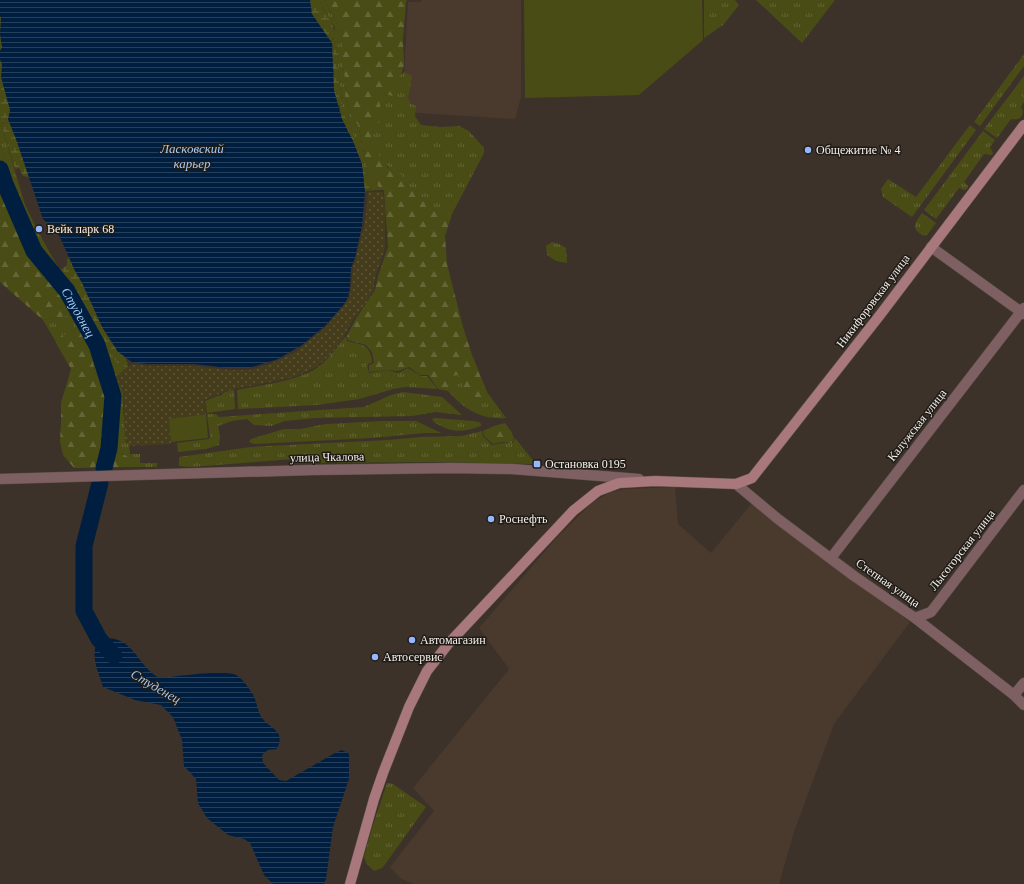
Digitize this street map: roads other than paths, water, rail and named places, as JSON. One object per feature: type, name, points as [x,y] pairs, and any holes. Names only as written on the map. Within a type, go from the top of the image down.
[{"type":"main road","name":"Никифоровская улица","points":[[736,484],[752,478],[847,357],[1024,125]]},
{"type":"main road","points":[[350,884],[374,799],[383,773],[409,707],[427,672],[449,643],[583,502],[598,491],[610,486],[630,482],[655,481],[736,484]]},
{"type":"street","points":[[931,247],[1023,311]]},
{"type":"street","name":"Калужская улица","points":[[831,558],[1023,311]]},
{"type":"street","name":"улица Чкалова","points":[[0,479],[312,470],[451,468],[522,470],[655,481]]},
{"type":"street","name":"Степная улица","points":[[736,484],[778,519],[860,580],[915,618],[1014,695],[1024,705]]},
{"type":"street","name":"Лысогорская улица","points":[[915,618],[931,612],[1024,490]]},
{"type":"street","points":[[1014,695],[1024,683]]},
{"type":"water","name":"Ласковский карьер","points":[[0,0],[310,0],[312,14],[332,43],[334,90],[342,119],[362,164],[365,191],[362,226],[355,258],[351,268],[348,297],[345,303],[326,325],[302,345],[278,359],[249,368],[228,368],[194,364],[147,364],[132,362],[118,352],[102,327],[59,235],[43,219],[8,119],[10,110],[1,77],[2,64],[0,60],[0,51],[2,47],[0,34]]},
{"type":"water","points":[[99,639],[115,639],[122,642],[133,651],[153,674],[160,678],[213,673],[224,673],[238,676],[254,696],[262,718],[279,734],[280,738],[277,749],[268,750],[262,755],[263,763],[279,780],[286,781],[342,750],[349,754],[349,779],[333,827],[324,884],[273,884],[264,875],[250,843],[244,839],[228,835],[207,818],[198,803],[196,779],[184,766],[182,740],[173,717],[161,705],[135,700],[103,687],[95,663],[96,645]]},
{"type":"waterway","name":"Студенец","points":[[0,169],[34,251],[67,291],[97,345],[113,396],[109,448],[104,468]]},
{"type":"waterway","name":"Студенец","points":[[100,483],[84,546],[84,611],[99,639],[114,656]]},
{"type":"place","name":"Общежитие № 4","points":[[808,150]]},
{"type":"place","name":"Вейк парк 68","points":[[39,229]]},
{"type":"place","name":"Остановка 0195","points":[[537,464]]},
{"type":"place","name":"Роснефть","points":[[491,519]]},
{"type":"place","name":"Автомагазин","points":[[412,640]]},
{"type":"place","name":"Автосервис","points":[[375,657]]}]
